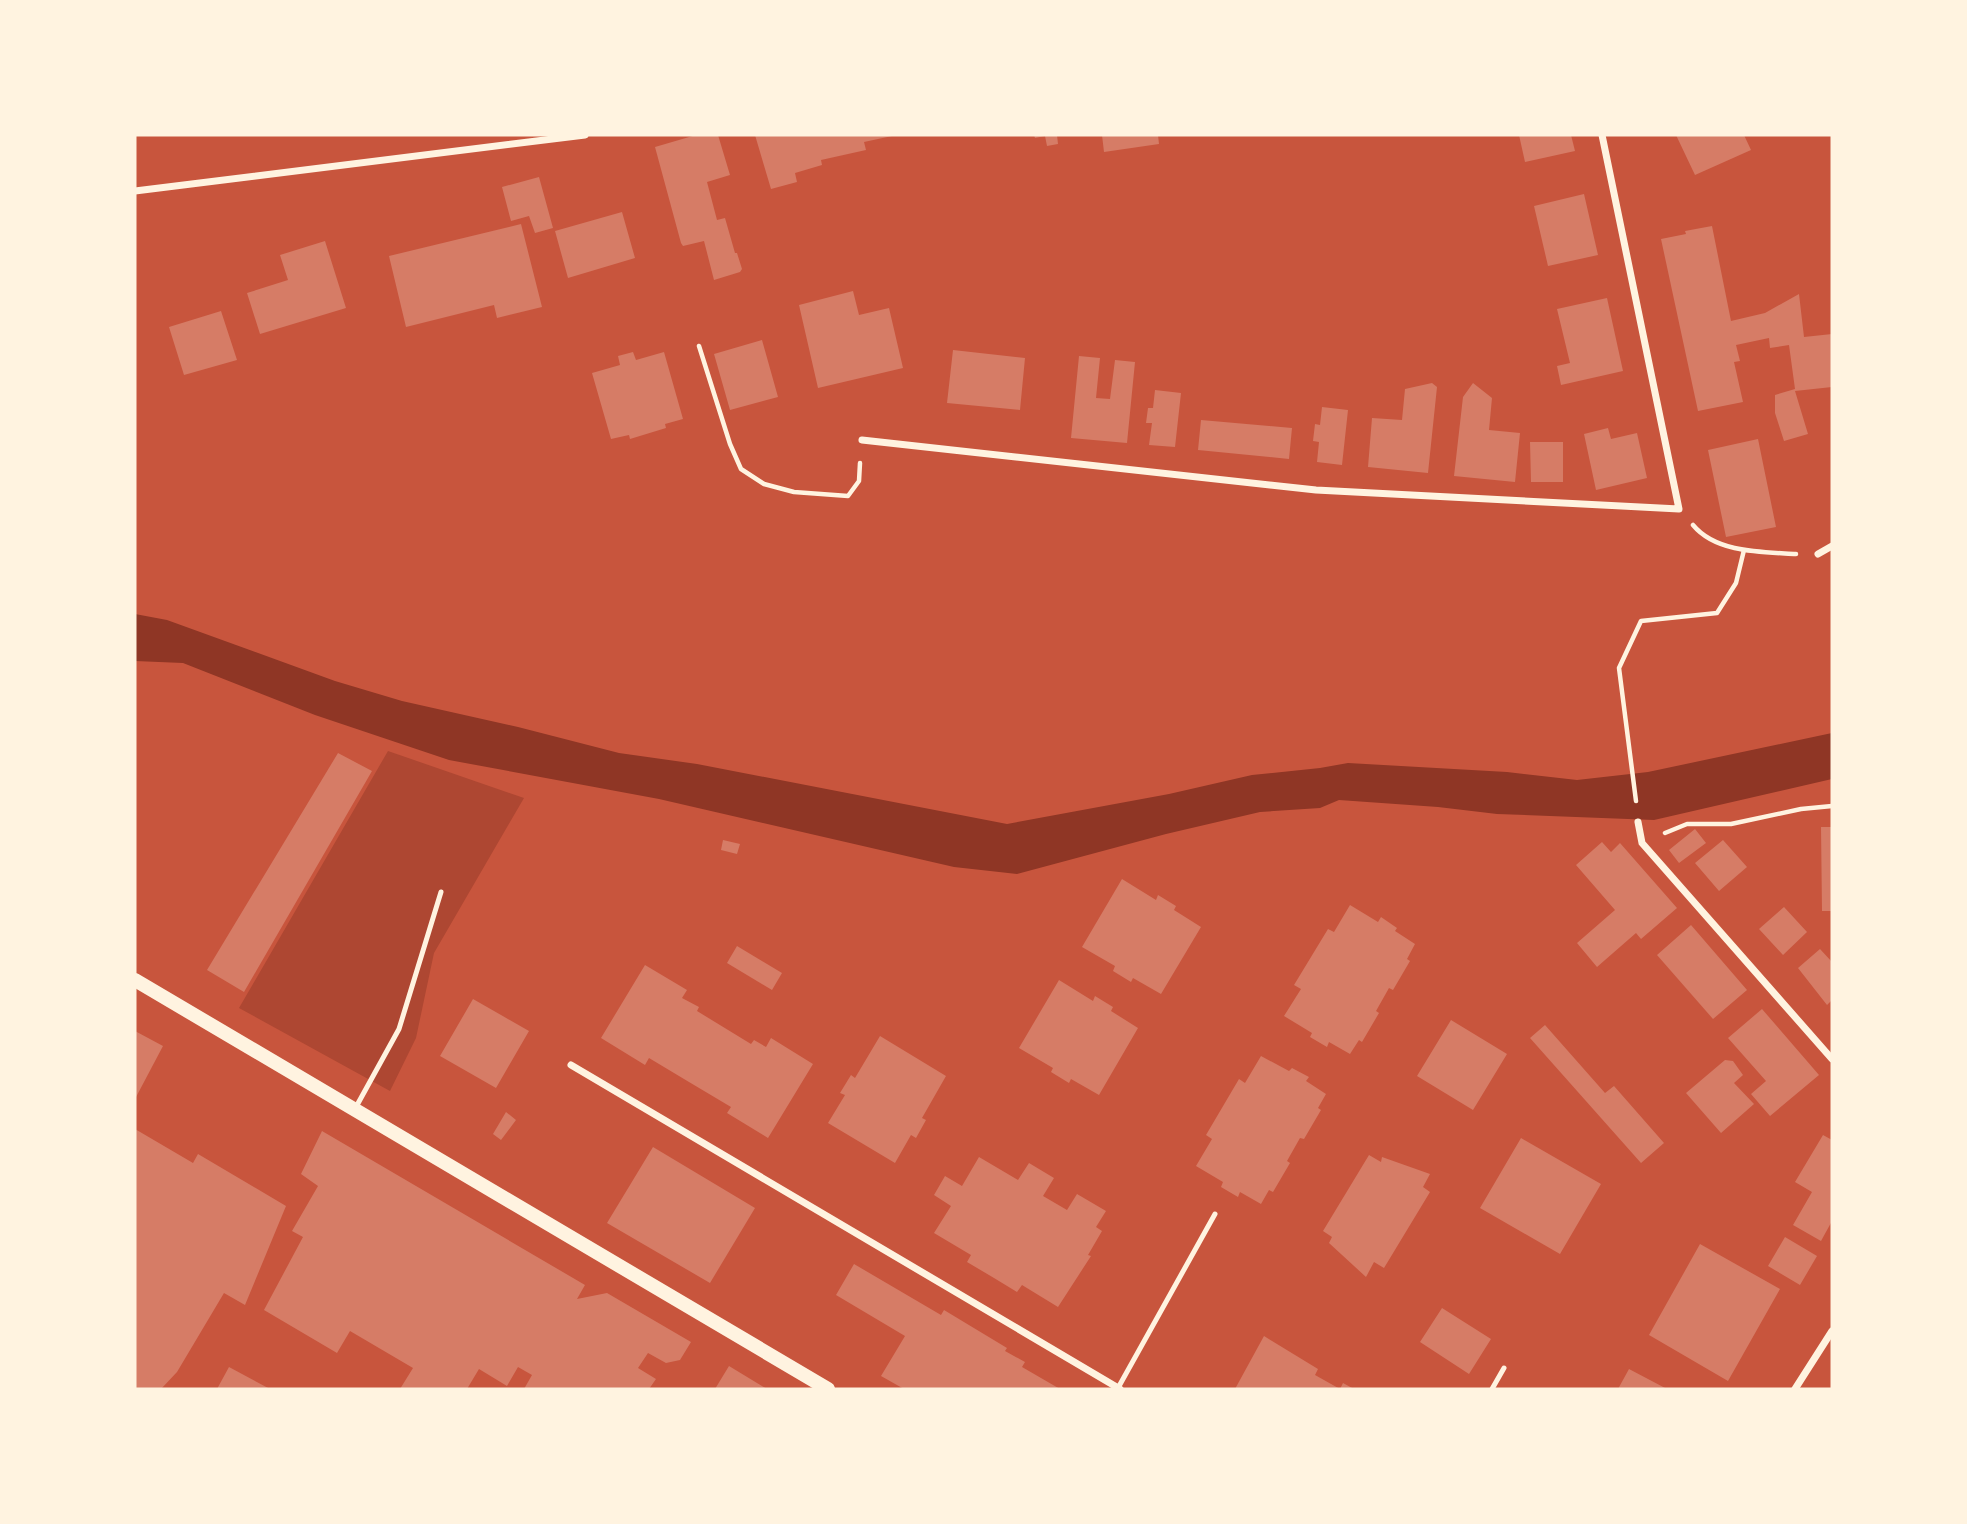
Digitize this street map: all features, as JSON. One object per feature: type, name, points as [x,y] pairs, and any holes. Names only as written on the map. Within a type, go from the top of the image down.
[{"type":"main road","points":[[135,980],[828,1389]]},
{"type":"street","points":[[135,191],[585,135]]},
{"type":"street","points":[[862,440],[1316,490],[1679,509],[1602,135]]},
{"type":"street","points":[[1818,554],[1832,546]]},
{"type":"street","points":[[1638,822],[1642,843],[1832,1059]]},
{"type":"street","points":[[571,1065],[1119,1389]]},
{"type":"street","points":[[1795,1389],[1832,1331]]},
{"type":"lane","points":[[355,1110],[399,1029],[441,892]]},
{"type":"lane","points":[[1119,1389],[1215,1214]]},
{"type":"lane","points":[[1492,1389],[1504,1368]]},
{"type":"path","points":[[699,346],[730,444],[741,468],[764,484],[794,492],[848,496],[859,481],[862,440]]},
{"type":"path","points":[[1679,509],[1698,531],[1744,550],[1818,554]]},
{"type":"path","points":[[1638,822],[1619,668],[1641,621],[1717,613],[1736,583],[1744,550]]},
{"type":"path","points":[[1642,843],[1687,824],[1731,824],[1801,809],[1832,806]]},
{"type":"shaded area","points":[[135,614],[167,620],[335,681],[402,701],[619,753],[697,764],[1007,824],[1169,794],[1252,775],[1348,763],[1507,772],[1577,780],[1648,772],[1832,733],[1832,779],[1654,820],[1497,814],[1339,800],[1320,808],[1260,812],[1017,874],[954,867],[659,799],[449,760],[315,715],[183,663],[135,661]]},
{"type":"shaded area","points":[[388,751],[524,798],[434,953],[416,1038],[390,1091],[239,1008]]},
{"type":"building","points":[[696,135],[718,135],[730,175],[707,182],[717,220],[725,218],[742,269],[714,280],[704,241],[683,246],[681,243],[655,147]]},
{"type":"building","points":[[755,135],[892,136],[864,142],[866,150],[821,160],[822,165],[795,173],[797,182],[771,189]]},
{"type":"building","points":[[1034,135],[1057,135],[1058,144],[1047,146],[1045,136],[1035,138]]},
{"type":"building","points":[[1102,135],[1158,135],[1159,144],[1104,152]]},
{"type":"building","points":[[1519,135],[1571,135],[1575,151],[1525,162]]},
{"type":"building","points":[[1676,135],[1744,135],[1751,150],[1695,175]]},
{"type":"building","points":[[539,177],[553,228],[535,233],[529,216],[511,221],[502,187]]},
{"type":"building","points":[[1584,194],[1598,255],[1548,266],[1534,206]]},
{"type":"building","points":[[622,212],[635,258],[568,278],[555,231]]},
{"type":"building","points":[[521,224],[542,307],[497,318],[494,305],[406,327],[389,256]]},
{"type":"building","points":[[1712,226],[1731,321],[1765,313],[1799,294],[1804,337],[1832,334],[1832,387],[1795,391],[1808,434],[1784,441],[1775,413],[1775,395],[1795,389],[1789,345],[1770,348],[1769,338],[1736,345],[1740,361],[1734,362],[1743,402],[1698,411],[1661,239]]},
{"type":"building","points":[[325,241],[346,308],[260,334],[247,293],[288,280],[280,255]]},
{"type":"building","points":[[853,291],[859,315],[889,308],[903,368],[818,388],[799,305]]},
{"type":"building","points":[[1607,298],[1623,371],[1561,385],[1557,366],[1570,363],[1557,309]]},
{"type":"building","points":[[221,311],[237,360],[184,375],[169,327]]},
{"type":"building","points":[[762,340],[778,397],[730,410],[714,354]]},
{"type":"building","points":[[953,350],[1025,358],[1020,410],[947,403]]},
{"type":"building","points":[[633,352],[636,360],[664,352],[683,419],[665,424],[666,428],[630,439],[629,435],[611,439],[592,373],[620,365],[618,356]]},
{"type":"building","points":[[1079,356],[1100,358],[1096,398],[1110,399],[1115,360],[1135,362],[1127,443],[1071,438]]},
{"type":"building","points":[[1432,383],[1437,387],[1428,473],[1368,467],[1372,418],[1402,420],[1405,389]]},
{"type":"building","points":[[1473,383],[1492,398],[1489,430],[1520,433],[1515,482],[1454,476],[1463,397]]},
{"type":"building","points":[[1155,390],[1181,393],[1175,447],[1149,445],[1152,423],[1146,423],[1148,408],[1153,408]]},
{"type":"building","points":[[1322,407],[1348,410],[1342,465],[1317,462],[1319,442],[1313,441],[1315,424],[1320,425]]},
{"type":"building","points":[[1201,420],[1292,428],[1289,459],[1198,450]]},
{"type":"building","points":[[1608,428],[1611,439],[1637,433],[1647,478],[1596,490],[1584,434]]},
{"type":"building","points":[[1758,439],[1776,527],[1726,537],[1708,450]]},
{"type":"building","points":[[1530,442],[1563,442],[1563,482],[1531,482]]},
{"type":"building","points":[[338,753],[372,771],[244,992],[207,970]]},
{"type":"building","points":[[1821,827],[1832,827],[1832,911],[1822,911]]},
{"type":"building","points":[[1695,829],[1706,843],[1679,863],[1669,850]]},
{"type":"building","points":[[723,840],[740,844],[737,854],[721,850]]},
{"type":"building","points":[[1723,840],[1747,867],[1719,891],[1695,863]]},
{"type":"building","points":[[1602,842],[1611,852],[1620,843],[1677,908],[1641,939],[1636,933],[1597,967],[1577,943],[1615,910],[1576,865]]},
{"type":"building","points":[[1122,879],[1156,900],[1158,895],[1176,906],[1174,910],[1201,927],[1161,994],[1133,978],[1131,982],[1113,971],[1115,966],[1082,947]]},
{"type":"building","points":[[1350,905],[1378,922],[1381,917],[1397,928],[1395,931],[1415,944],[1407,959],[1410,961],[1393,990],[1389,988],[1376,1011],[1379,1013],[1362,1042],[1359,1040],[1350,1054],[1329,1042],[1327,1047],[1310,1037],[1312,1033],[1284,1016],[1301,989],[1294,985],[1328,929],[1334,932]]},
{"type":"building","points":[[1784,907],[1807,932],[1783,955],[1759,929]]},
{"type":"building","points":[[1691,925],[1747,990],[1713,1019],[1657,955]]},
{"type":"building","points":[[737,946],[782,973],[772,990],[727,963]]},
{"type":"building","points":[[1820,949],[1832,962],[1832,1000],[1827,1005],[1798,968]]},
{"type":"building","points":[[645,965],[687,990],[682,998],[699,1007],[697,1011],[751,1044],[754,1040],[766,1047],[771,1038],[813,1064],[768,1138],[727,1113],[731,1107],[649,1058],[645,1065],[601,1038]]},
{"type":"building","points":[[1059,980],[1093,1001],[1095,996],[1113,1007],[1111,1011],[1138,1028],[1099,1095],[1071,1079],[1069,1083],[1051,1072],[1053,1068],[1019,1048]]},
{"type":"building","points":[[473,999],[529,1031],[496,1088],[440,1056]]},
{"type":"building","points":[[1762,1009],[1819,1075],[1770,1116],[1751,1094],[1766,1081],[1728,1038]]},
{"type":"building","points":[[1451,1020],[1507,1054],[1473,1110],[1417,1076]]},
{"type":"building","points":[[1545,1025],[1605,1093],[1614,1086],[1664,1143],[1641,1163],[1530,1038]]},
{"type":"building","points":[[135,1031],[163,1046],[135,1099]]},
{"type":"building","points":[[880,1036],[946,1076],[922,1118],[926,1120],[916,1138],[911,1135],[895,1163],[828,1123],[845,1095],[840,1093],[851,1075],[855,1078]]},
{"type":"building","points":[[1261,1056],[1289,1071],[1292,1068],[1309,1077],[1306,1081],[1326,1094],[1318,1108],[1321,1110],[1304,1139],[1300,1138],[1287,1161],[1290,1163],[1273,1192],[1269,1190],[1261,1204],[1240,1192],[1238,1197],[1221,1187],[1223,1182],[1196,1166],[1212,1139],[1206,1135],[1239,1079],[1245,1083]]},
{"type":"building","points":[[1725,1060],[1733,1061],[1743,1075],[1734,1083],[1754,1104],[1721,1133],[1686,1093]]},
{"type":"building","points":[[506,1112],[516,1120],[501,1140],[493,1134]]},
{"type":"building","points":[[135,1129],[193,1163],[198,1154],[286,1206],[245,1305],[224,1293],[177,1372],[161,1389],[135,1389]]},
{"type":"building","points":[[322,1131],[585,1285],[577,1299],[607,1293],[691,1342],[680,1360],[666,1363],[648,1353],[638,1368],[656,1379],[649,1389],[524,1389],[532,1375],[518,1367],[507,1386],[479,1369],[467,1389],[400,1389],[413,1368],[350,1331],[337,1353],[264,1310],[303,1237],[292,1231],[318,1186],[301,1174]]},
{"type":"building","points":[[1823,1135],[1832,1140],[1832,1221],[1821,1241],[1793,1225],[1812,1192],[1795,1182]]},
{"type":"building","points":[[1521,1138],[1601,1184],[1560,1254],[1480,1208]]},
{"type":"building","points":[[653,1147],[755,1208],[710,1283],[607,1223]]},
{"type":"building","points":[[1369,1155],[1381,1162],[1382,1157],[1430,1174],[1423,1187],[1430,1192],[1384,1268],[1374,1262],[1366,1277],[1329,1243],[1332,1237],[1323,1231]]},
{"type":"building","points":[[979,1157],[1018,1180],[1029,1163],[1054,1178],[1043,1196],[1067,1210],[1077,1194],[1106,1211],[1096,1227],[1102,1231],[1088,1255],[1091,1256],[1058,1307],[1022,1285],[1017,1292],[967,1262],[971,1255],[934,1233],[951,1206],[934,1195],[945,1176],[962,1186]]},
{"type":"building","points":[[1785,1237],[1817,1256],[1800,1285],[1768,1266]]},
{"type":"building","points":[[1700,1244],[1780,1289],[1728,1381],[1649,1335]]},
{"type":"building","points":[[854,1264],[941,1315],[944,1310],[1007,1348],[1005,1351],[1025,1362],[1022,1367],[1060,1389],[904,1389],[881,1376],[905,1336],[836,1295]]},
{"type":"building","points":[[1442,1308],[1491,1339],[1469,1374],[1420,1342]]},
{"type":"building","points":[[1264,1336],[1318,1369],[1315,1375],[1340,1389],[1235,1389]]},
{"type":"building","points":[[729,1366],[767,1389],[715,1389]]},
{"type":"building","points":[[229,1367],[270,1389],[217,1389]]},
{"type":"building","points":[[1629,1369],[1667,1389],[1618,1389]]},
{"type":"building","points":[[1343,1383],[1354,1389],[1340,1389]]}]
